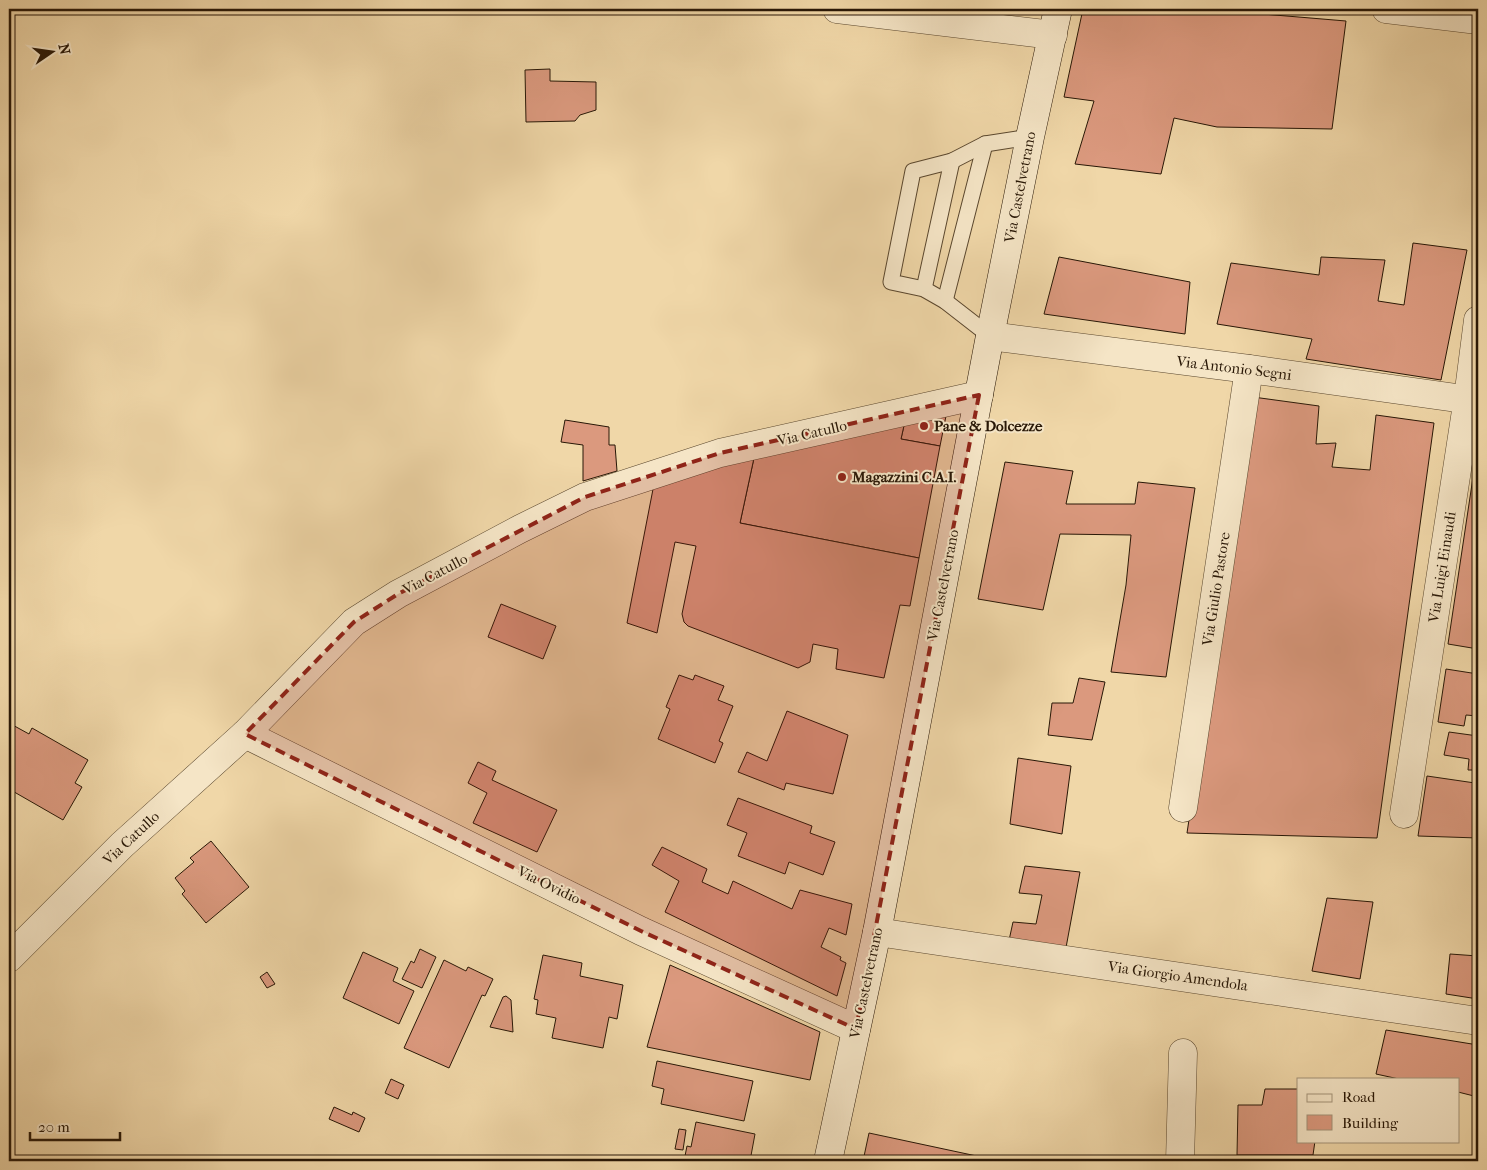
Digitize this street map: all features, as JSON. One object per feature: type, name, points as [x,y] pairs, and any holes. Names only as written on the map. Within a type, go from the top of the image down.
[{"type":"street","points":[[837,9],[1053,35]]},
{"type":"street","name":"Via Castelvetrano","points":[[828,1161],[877,932],[990,336],[1058,9]]},
{"type":"street","points":[[1386,9],[1478,20]]},
{"type":"street","name":"Via Luigi Einaudi","points":[[1404,814],[1473,400],[1478,320]]},
{"type":"street","name":"Via Antonio Segni","points":[[990,336],[1473,400]]},
{"type":"street","name":"Via Giulio Pastore","points":[[1183,808],[1249,369]]},
{"type":"street","name":"Via Catullo","points":[[9,958],[122,845],[245,734],[354,622],[398,594],[520,529],[585,497],[720,454],[979,395]]},
{"type":"street","name":"Via Ovidio","points":[[245,734],[641,931],[856,1029]]},
{"type":"street","name":"Via Giorgio Amendola","points":[[877,932],[1478,1021]]},
{"type":"street","points":[[1180,1161],[1183,1053]]},
{"type":"lane","points":[[990,336],[945,300],[924,289],[891,282],[913,171],[952,161],[985,144],[1030,137]]},
{"type":"lane","points":[[945,300],[985,144]]},
{"type":"lane","points":[[924,289],[952,161]]},
{"type":"highlighted area","points":[[979,395],[856,1029],[641,931],[245,734],[354,622],[398,594],[585,497],[720,453]]},
{"type":"building","points":[[1083,9],[1203,9],[1346,21],[1332,129],[1217,127],[1174,118],[1161,174],[1075,164],[1094,101],[1064,97]]},
{"type":"building","points":[[550,69],[550,81],[596,82],[596,110],[580,115],[575,121],[526,122],[525,70]]},
{"type":"building","points":[[1413,243],[1467,250],[1441,380],[1306,359],[1312,339],[1217,324],[1231,263],[1319,275],[1321,257],[1385,260],[1378,301],[1404,305]]},
{"type":"building","points":[[1059,257],[1190,282],[1185,334],[1044,314]]},
{"type":"building","points":[[1253,397],[1319,406],[1316,444],[1336,443],[1332,467],[1370,470],[1376,415],[1434,423],[1377,838],[1187,833]]},
{"type":"building","name":"Pane & Dolcezze","points":[[946,416],[940,446],[901,439],[905,421]]},
{"type":"building","points":[[565,420],[609,427],[609,445],[615,445],[617,471],[583,481],[583,445],[561,442]]},
{"type":"building","name":"Magazzini C.A.I.","points":[[905,421],[901,439],[940,446],[919,558],[740,523],[754,458]]},
{"type":"building","points":[[1478,444],[1478,649],[1448,644]]},
{"type":"building","points":[[754,458],[740,523],[919,558],[910,606],[900,605],[884,678],[836,669],[838,649],[813,644],[810,662],[798,668],[688,626],[684,622],[682,614],[696,546],[675,542],[657,633],[627,623],[654,484]]},
{"type":"building","points":[[1005,462],[1073,471],[1066,504],[1135,504],[1138,482],[1195,488],[1166,677],[1111,672],[1126,585],[1131,535],[1060,534],[1043,610],[978,599]]},
{"type":"building","points":[[501,604],[556,626],[543,659],[488,637]]},
{"type":"building","points":[[1446,669],[1478,674],[1478,716],[1466,715],[1464,726],[1438,722]]},
{"type":"building","points":[[679,675],[693,680],[695,675],[724,686],[718,700],[733,706],[719,741],[723,743],[715,763],[658,739],[670,709],[666,707]]},
{"type":"building","points":[[1079,678],[1105,682],[1092,740],[1048,735],[1052,703],[1073,703]]},
{"type":"building","points":[[787,711],[848,735],[833,794],[786,783],[784,790],[738,772],[747,752],[767,761]]},
{"type":"building","points":[[9,723],[29,734],[32,728],[88,760],[75,783],[82,787],[63,820],[9,789]]},
{"type":"building","points":[[1449,732],[1478,736],[1478,838],[1418,836],[1427,776],[1475,783],[1476,770],[1468,770],[1469,759],[1444,755]]},
{"type":"building","points":[[1018,758],[1071,766],[1062,834],[1010,824]]},
{"type":"building","points":[[478,762],[496,771],[492,780],[557,810],[537,852],[473,823],[487,793],[468,783]]},
{"type":"building","points":[[738,798],[812,826],[810,833],[835,842],[823,875],[789,862],[785,874],[738,856],[747,833],[727,825]]},
{"type":"building","points":[[211,841],[249,887],[206,923],[182,894],[185,891],[175,878],[194,862],[190,858]]},
{"type":"building","points":[[662,847],[707,869],[702,882],[728,894],[733,881],[792,909],[800,890],[852,904],[846,935],[829,928],[821,947],[841,957],[840,960],[846,963],[837,996],[665,912],[679,881],[652,865]]},
{"type":"building","points":[[1025,866],[1080,872],[1065,953],[1008,945],[1013,922],[1036,924],[1042,895],[1019,893]]},
{"type":"building","points":[[1327,898],[1373,902],[1360,979],[1312,971]]},
{"type":"building","points":[[420,949],[436,957],[422,988],[402,979],[411,961],[414,963]]},
{"type":"building","points":[[363,952],[398,968],[393,981],[414,991],[399,1024],[343,998]]},
{"type":"building","points":[[1450,954],[1478,956],[1478,999],[1446,994]]},
{"type":"building","points":[[543,955],[582,963],[580,976],[623,985],[617,1019],[609,1017],[603,1048],[552,1038],[556,1018],[536,1014],[538,1000],[534,999]]},
{"type":"building","points":[[444,960],[466,971],[468,967],[493,979],[485,996],[482,995],[449,1068],[404,1048]]},
{"type":"building","points":[[670,965],[820,1032],[810,1080],[647,1047]]},
{"type":"building","points":[[267,972],[275,984],[267,988],[260,977]]},
{"type":"building","points":[[506,996],[511,1000],[513,1032],[490,1027],[503,997]]},
{"type":"building","points":[[1386,1030],[1478,1045],[1478,1097],[1460,1092],[1460,1078],[1394,1078],[1376,1074]]},
{"type":"building","points":[[657,1061],[753,1081],[744,1121],[661,1104],[664,1089],[652,1086]]},
{"type":"building","points":[[391,1079],[404,1085],[398,1099],[385,1093]]},
{"type":"building","points":[[1265,1089],[1297,1089],[1297,1142],[1315,1142],[1313,1155],[1237,1155],[1238,1105],[1262,1105]]},
{"type":"building","points":[[334,1107],[352,1115],[353,1112],[365,1118],[359,1132],[329,1119]]},
{"type":"building","points":[[696,1122],[755,1134],[750,1161],[684,1161],[687,1146],[691,1147]]},
{"type":"building","points":[[679,1129],[686,1130],[683,1150],[675,1149]]},
{"type":"building","points":[[869,1133],[1000,1161],[863,1161]]},
{"type":"place","name":"Pane & Dolcezze","points":[[924,426]]},
{"type":"place","name":"Magazzini C.A.I.","points":[[842,477]]}]
